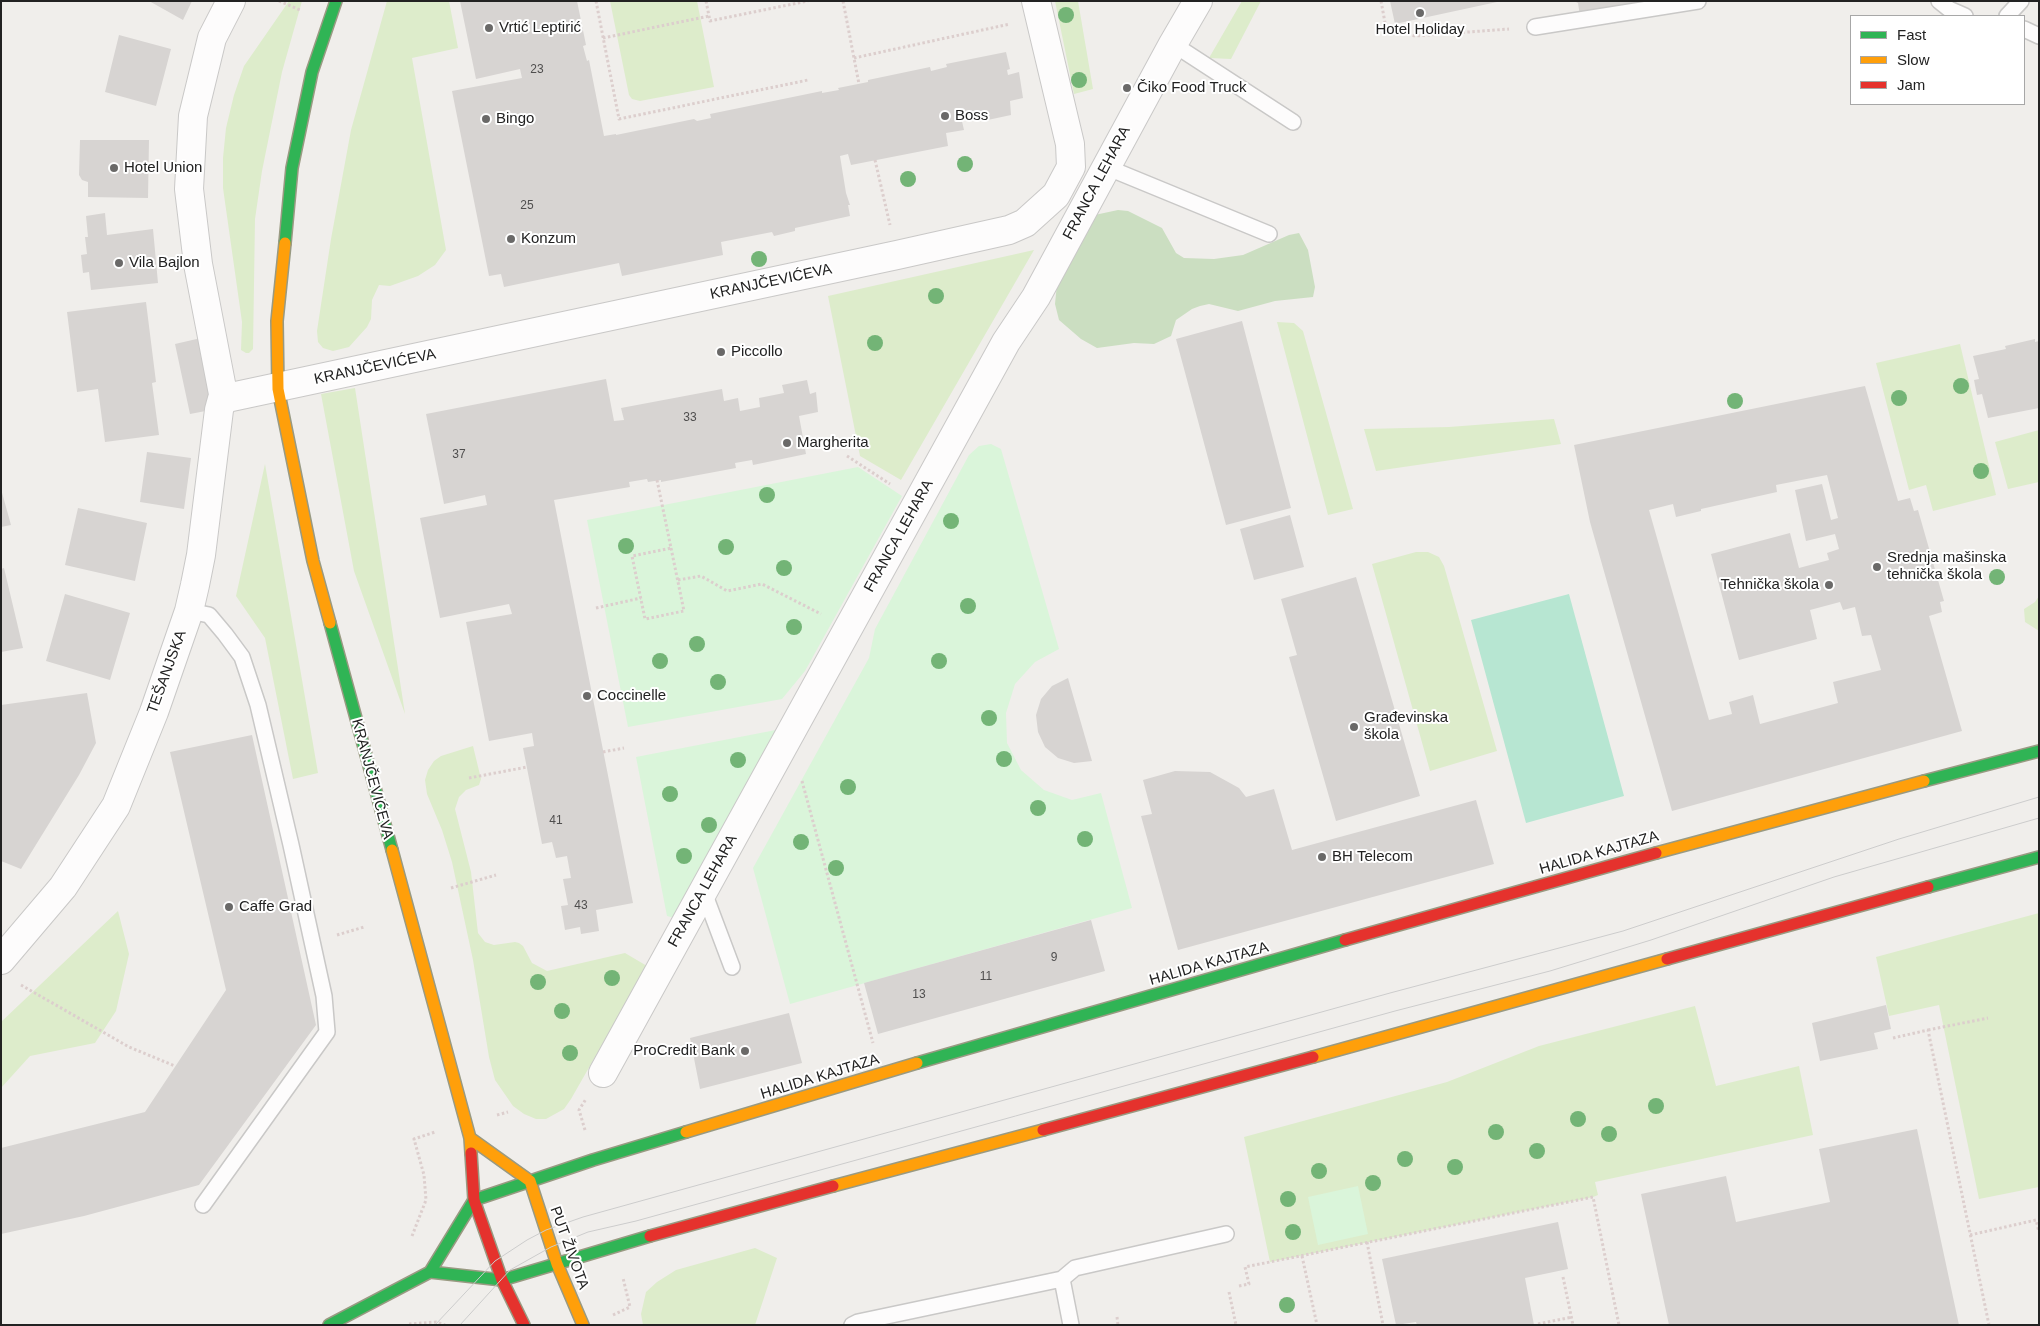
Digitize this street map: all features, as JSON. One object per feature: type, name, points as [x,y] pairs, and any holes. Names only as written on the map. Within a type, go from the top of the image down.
[{"type":"main road","name":"KRANJČEVIĆEVA","points":[[336,1],[312,72],[292,168],[277,321],[278,389],[313,562],[470,1138],[474,1200]]},
{"type":"main road","name":"HALIDA KAJTAZA","points":[[474,1200],[593,1160],[914,1064],[1522,890],[1741,829],[2039,750]]},
{"type":"main road","points":[[430,1272],[502,1280],[685,1226],[1119,1110],[2039,857]]},
{"type":"main road","points":[[470,1138],[530,1181]]},
{"type":"main road","name":"PUT ŽIVOTA","points":[[530,1181],[557,1264],[583,1325]]},
{"type":"main road","points":[[330,1325],[430,1272],[474,1200]]},
{"type":"main road","points":[[474,1200],[502,1280],[524,1325]]},
{"type":"street","points":[[231,1],[212,38],[193,116],[188,189],[198,264],[224,399],[278,389]]},
{"type":"street","points":[[1036,1],[1070,144],[1071,167],[1106,167]]},
{"type":"street","name":"FRANCA LEHARA","points":[[603,1073],[1006,342],[1036,297],[1198,1]]},
{"type":"street","name":"KRANJČEVIĆEVA","points":[[278,389],[1009,230],[1025,223],[1056,194],[1071,167]]},
{"type":"street","name":"TEŠANJSKA","points":[[1,960],[63,887],[116,806],[154,712],[189,611],[201,555],[220,403],[224,399]]},
{"type":"lane","points":[[1535,26],[1698,1]]},
{"type":"lane","points":[[1939,1],[1949,9],[1963,15]]},
{"type":"lane","points":[[2007,15],[2021,1]]},
{"type":"lane","points":[[2025,29],[2039,36]]},
{"type":"lane","points":[[1173,44],[1293,122]]},
{"type":"lane","points":[[1106,167],[1269,234]]},
{"type":"lane","points":[[189,611],[209,615],[242,657],[258,705],[324,996],[327,1032],[204,1204]]},
{"type":"lane","points":[[703,890],[732,967]]},
{"type":"lane","points":[[852,1325],[900,1319],[1062,1279],[1075,1268],[1226,1234]]},
{"type":"lane","points":[[1062,1279],[1071,1325]]},
{"type":"path","points":[[279,1],[305,12]]},
{"type":"path","points":[[596,1],[619,119],[808,80]]},
{"type":"path","points":[[706,1],[710,21],[808,1]]},
{"type":"path","points":[[843,1],[859,84]]},
{"type":"path","points":[[1381,1],[1386,28],[1415,36],[1535,26]]},
{"type":"path","points":[[604,38],[709,16]]},
{"type":"path","points":[[854,58],[1016,23]]},
{"type":"path","points":[[875,160],[897,255]]},
{"type":"path","points":[[847,456],[918,501]]},
{"type":"path","points":[[657,480],[684,611],[645,619],[632,556],[671,548]]},
{"type":"path","points":[[678,580],[701,576],[727,591],[762,584],[848,627]]},
{"type":"path","points":[[596,608],[641,598]]},
{"type":"path","points":[[789,735],[875,1051]]},
{"type":"path","points":[[603,752],[624,748]]},
{"type":"path","points":[[469,778],[527,767]]},
{"type":"path","points":[[451,888],[496,875]]},
{"type":"path","points":[[31,991],[128,1047],[175,1066]]},
{"type":"path","points":[[1893,1038],[1988,1018]]},
{"type":"path","points":[[1928,1030],[1989,1325]]},
{"type":"path","points":[[593,1160],[579,1110],[603,1073]]},
{"type":"path","points":[[404,1285],[405,1252],[426,1200],[424,1175],[414,1139],[508,1112]]},
{"type":"path","points":[[1239,1286],[1248,1284],[1245,1267],[1593,1197],[1618,1325]]},
{"type":"path","points":[[1970,1235],[2036,1220],[2039,1232]]},
{"type":"path","points":[[1366,1242],[1383,1325]]},
{"type":"path","points":[[607,1318],[630,1307],[615,1247]]},
{"type":"path","points":[[1302,1256],[1317,1325]]},
{"type":"path","points":[[1563,1277],[1574,1325]]},
{"type":"path","points":[[1229,1292],[1236,1325]]},
{"type":"path","points":[[1116,1317],[1118,1325]]},
{"type":"path","points":[[1538,1324],[1572,1317]]},
{"type":"path","points":[[409,1324],[436,1322],[445,1325]]},
{"type":"green space","points":[[289,1],[302,1],[282,72],[262,171],[255,219],[253,349],[246,353],[241,350],[242,322],[223,188],[226,128],[234,95],[244,66]]},
{"type":"green space","points":[[387,1],[449,1],[458,48],[412,58],[446,250],[435,265],[418,276],[390,286],[379,285],[372,300],[371,319],[367,327],[349,347],[333,351],[323,348],[318,342],[317,331],[331,239],[351,130]]},
{"type":"green space","points":[[610,1],[697,1],[714,87],[640,101],[632,99],[629,95]]},
{"type":"green space","points":[[1055,1],[1078,1],[1093,89],[1074,94]]},
{"type":"green space","points":[[1242,1],[1261,1],[1231,59],[1209,58]]},
{"type":"green space","points":[[1118,210],[1128,211],[1162,228],[1176,253],[1184,258],[1214,259],[1243,255],[1289,235],[1299,233],[1308,250],[1315,287],[1313,297],[1275,301],[1238,311],[1209,304],[1200,306],[1176,320],[1171,336],[1154,344],[1134,343],[1097,348],[1081,339],[1059,320],[1055,304],[1057,284],[1090,216]]},
{"type":"green space","points":[[1034,250],[901,480],[860,456],[828,296]]},
{"type":"green space","points":[[1277,322],[1294,323],[1303,331],[1353,509],[1328,515]]},
{"type":"green space","points":[[1960,344],[1996,495],[1933,511],[1926,485],[1909,490],[1876,363]]},
{"type":"green space","points":[[355,388],[405,714],[354,571],[321,394]]},
{"type":"green space","points":[[1554,419],[1561,444],[1376,471],[1364,429],[1449,427]]},
{"type":"green space","points":[[2039,430],[2039,482],[2008,489],[1995,442]]},
{"type":"green space","points":[[991,444],[1001,449],[1059,649],[1035,662],[1015,684],[1006,713],[1007,743],[1021,770],[1044,790],[1072,800],[1101,793],[1132,908],[790,1004],[753,868],[869,658],[875,629],[969,455],[979,446]]},
{"type":"green space","points":[[265,464],[318,773],[293,779],[265,638],[236,596]]},
{"type":"green space","points":[[858,467],[902,496],[805,671],[782,699],[628,727],[587,520]]},
{"type":"green space","points":[[1416,552],[1428,552],[1439,557],[1444,566],[1497,751],[1430,771],[1372,564]]},
{"type":"green space","points":[[1569,594],[1624,796],[1526,823],[1471,620]]},
{"type":"green space","points":[[2039,596],[2039,631],[2025,622],[2024,609],[2035,602]]},
{"type":"green space","points":[[781,729],[678,919],[667,916],[636,757]]},
{"type":"green space","points":[[473,746],[481,779],[479,785],[466,790],[459,797],[455,809],[471,872],[478,933],[485,942],[494,945],[519,943],[523,946],[532,963],[547,971],[625,953],[647,966],[571,1099],[564,1109],[546,1119],[536,1119],[524,1114],[513,1106],[495,1080],[489,1057],[473,960],[452,862],[442,830],[427,794],[425,780],[428,770],[434,761],[441,756]]},
{"type":"green space","points":[[118,911],[129,954],[116,1011],[95,1043],[30,1056],[1,1088],[1,1022]]},
{"type":"green space","points":[[2039,913],[2039,1187],[1979,1199],[1939,1005],[1889,1016],[1876,957]]},
{"type":"green space","points":[[1695,1006],[1716,1086],[1799,1066],[1813,1135],[1595,1182],[1598,1195],[1593,1197],[1270,1262],[1244,1137],[1447,1082],[1539,1046]]},
{"type":"green space","points":[[1358,1186],[1368,1234],[1318,1245],[1308,1197]]},
{"type":"green space","points":[[755,1248],[777,1258],[755,1325],[643,1325],[641,1314],[646,1292],[657,1282],[676,1270]]},
{"type":"building","points":[[149,1],[192,1],[183,20]]},
{"type":"building","points":[[460,1],[577,1],[586,45],[583,46],[587,61],[589,60],[604,136],[694,119],[697,121],[711,118],[710,114],[822,91],[822,93],[839,90],[838,88],[868,82],[868,80],[930,67],[931,71],[947,67],[946,64],[1006,52],[1010,69],[1007,70],[1008,75],[1019,72],[1023,98],[1010,101],[1011,115],[983,121],[982,113],[961,117],[964,130],[946,133],[948,146],[851,165],[848,154],[840,156],[846,193],[850,205],[848,205],[850,216],[795,228],[795,231],[774,236],[772,232],[721,242],[723,255],[622,276],[619,263],[504,287],[501,274],[489,276],[452,91],[522,78],[520,69],[476,79]]},
{"type":"building","name":"Hotel Holiday","points":[[1390,1],[1497,1],[1497,2],[1395,24]]},
{"type":"building","points":[[1574,1],[1647,2],[1580,16],[1578,3]]},
{"type":"building","points":[[119,35],[171,49],[156,106],[105,92]]},
{"type":"building","points":[[80,140],[149,140],[148,198],[88,197],[88,182],[82,180],[79,175]]},
{"type":"building","name":"Vila Bajlon","points":[[105,213],[107,235],[153,229],[158,283],[91,290],[89,272],[83,273],[81,255],[87,254],[85,237],[88,237],[86,216]]},
{"type":"building","points":[[146,302],[156,382],[152,383],[159,435],[105,442],[98,389],[77,392],[67,312]]},
{"type":"building","points":[[1242,321],[1291,508],[1226,525],[1176,339]]},
{"type":"building","points":[[201,338],[216,409],[190,414],[175,344]]},
{"type":"building","points":[[2035,339],[2035,342],[2039,341],[2039,408],[1988,418],[1982,394],[1977,395],[1974,380],[1979,379],[1973,356],[2006,349],[2005,346]]},
{"type":"building","points":[[606,379],[614,421],[624,420],[621,408],[722,389],[724,401],[738,398],[740,411],[760,407],[759,398],[784,393],[782,385],[807,380],[810,394],[816,392],[818,412],[799,416],[806,454],[753,465],[752,460],[735,463],[736,468],[661,482],[661,480],[648,482],[647,479],[629,482],[630,487],[554,500],[633,903],[596,910],[599,931],[581,934],[580,927],[565,930],[561,906],[568,905],[563,879],[571,878],[567,856],[556,858],[552,842],[542,844],[523,748],[534,746],[532,733],[489,741],[466,622],[512,614],[509,604],[440,618],[420,518],[487,505],[485,495],[444,504],[426,414]]},
{"type":"building","name":"Tehnička škola","points":[[1865,386],[1898,501],[1910,498],[1914,511],[1918,510],[1944,601],[1940,602],[1942,612],[1929,616],[1962,731],[1672,811],[1590,522],[1574,445]],"holes":[[[1827,475],[1838,518],[1831,520],[1822,484],[1795,490],[1806,541],[1835,534],[1839,549],[1827,553],[1829,560],[1799,568],[1790,533],[1711,554],[1739,660],[1817,639],[1810,610],[1840,602],[1843,610],[1855,607],[1862,636],[1871,635],[1881,670],[1833,682],[1838,703],[1760,724],[1753,695],[1729,702],[1732,714],[1709,720],[1649,510],[1673,504],[1676,517],[1701,511],[1701,509],[1777,492],[1776,485]]]},
{"type":"building","points":[[147,452],[191,458],[184,509],[140,502]]},
{"type":"building","points":[[1,489],[11,525],[1,527]]},
{"type":"building","points":[[78,508],[147,523],[135,581],[65,565]]},
{"type":"building","points":[[1290,515],[1304,567],[1254,580],[1240,529]]},
{"type":"building","points":[[4,568],[23,648],[1,652],[1,569]]},
{"type":"building","name":"Građevinska škola","points":[[1356,577],[1420,796],[1336,821],[1289,657],[1297,655],[1281,599]]},
{"type":"building","points":[[65,594],[130,613],[110,680],[46,661]]},
{"type":"building","points":[[1068,678],[1092,761],[1074,763],[1058,758],[1045,747],[1038,732],[1036,715],[1041,699],[1052,686]]},
{"type":"building","points":[[87,693],[96,743],[79,775],[21,869],[1,861],[1,705]]},
{"type":"building","points":[[252,735],[316,1025],[199,1185],[84,1216],[1,1234],[1,1148],[145,1112],[226,990],[170,752]]},
{"type":"building","name":"BH Telecom","points":[[1175,771],[1210,772],[1239,788],[1246,797],[1274,789],[1292,850],[1476,800],[1494,864],[1178,950],[1141,816],[1152,814],[1143,780]]},
{"type":"building","points":[[1091,920],[1105,971],[878,1034],[864,983]]},
{"type":"building","points":[[1886,1005],[1891,1029],[1874,1033],[1878,1049],[1820,1061],[1812,1023]]},
{"type":"building","name":"ProCredit Bank","points":[[789,1013],[802,1063],[700,1089],[690,1038]]},
{"type":"building","points":[[1917,1129],[1959,1325],[1669,1325],[1641,1194],[1726,1176],[1736,1222],[1830,1202],[1819,1149]]},
{"type":"building","points":[[1558,1222],[1568,1269],[1525,1278],[1534,1325],[1417,1325],[1416,1322],[1396,1325],[1382,1259]]},
{"type":"tram line","points":[[435,1325],[495,1261],[546,1230],[583,1217],[1390,993],[1623,931],[1899,839],[2039,797]]},
{"type":"tram line","points":[[460,1325],[510,1270],[551,1247],[588,1232],[636,1221],[1395,1011],[1550,971],[1651,940],[1834,877],[2039,818]]},
{"type":"traffic: fast","points":[[285,243],[292,168],[312,72],[336,1]]},
{"type":"traffic: fast","points":[[330,623],[392,850]]},
{"type":"traffic: fast","points":[[1924,781],[2039,751]]},
{"type":"traffic: fast","points":[[1928,887],[2039,857]]},
{"type":"traffic: fast","points":[[917,1063],[1345,940]]},
{"type":"traffic: fast","points":[[329,1325],[430,1272],[474,1200],[593,1160],[686,1132]]},
{"type":"traffic: fast","points":[[430,1272],[502,1280],[650,1236]]},
{"type":"traffic: slow","points":[[285,243],[277,321],[278,389],[313,561],[330,623]]},
{"type":"traffic: slow","points":[[1656,853],[1924,781]]},
{"type":"traffic: slow","points":[[392,850],[470,1138],[471,1153]]},
{"type":"traffic: slow","points":[[1313,1057],[1667,959]]},
{"type":"traffic: slow","points":[[686,1132],[917,1063]]},
{"type":"traffic: slow","points":[[833,1186],[1043,1130]]},
{"type":"traffic: slow","points":[[470,1138],[530,1181]]},
{"type":"traffic: slow","points":[[530,1181],[557,1264],[583,1325]]},
{"type":"traffic: jam","points":[[1345,940],[1656,853]]},
{"type":"traffic: jam","points":[[1667,959],[1928,887]]},
{"type":"traffic: jam","points":[[1043,1130],[1313,1057]]},
{"type":"traffic: jam","points":[[471,1153],[474,1200],[502,1280],[524,1325]]},
{"type":"traffic: jam","points":[[650,1236],[833,1186]]},
{"type":"place","name":"Hotel Holiday","points":[[1420,13]]},
{"type":"place","name":"Vrtić Leptirić","points":[[489,28]]},
{"type":"place","name":"Čiko Food Truck","points":[[1127,88]]},
{"type":"place","name":"Boss","points":[[945,116]]},
{"type":"place","name":"Bingo","points":[[486,119]]},
{"type":"place","name":"Hotel Union","points":[[114,168]]},
{"type":"place","name":"Konzum","points":[[511,239]]},
{"type":"place","name":"Vila Bajlon","points":[[119,263]]},
{"type":"place","name":"Piccollo","points":[[721,352]]},
{"type":"place","name":"Margherita","points":[[787,443]]},
{"type":"place","name":"Srednja mašinska tehnička škola","points":[[1877,567]]},
{"type":"place","name":"Tehnička škola","points":[[1829,585]]},
{"type":"place","name":"Coccinelle","points":[[587,696]]},
{"type":"place","name":"Građevinska škola","points":[[1354,727]]},
{"type":"place","name":"BH Telecom","points":[[1322,857]]},
{"type":"place","name":"Caffe Grad","points":[[229,907]]},
{"type":"place","name":"ProCredit Bank","points":[[745,1051]]}]
